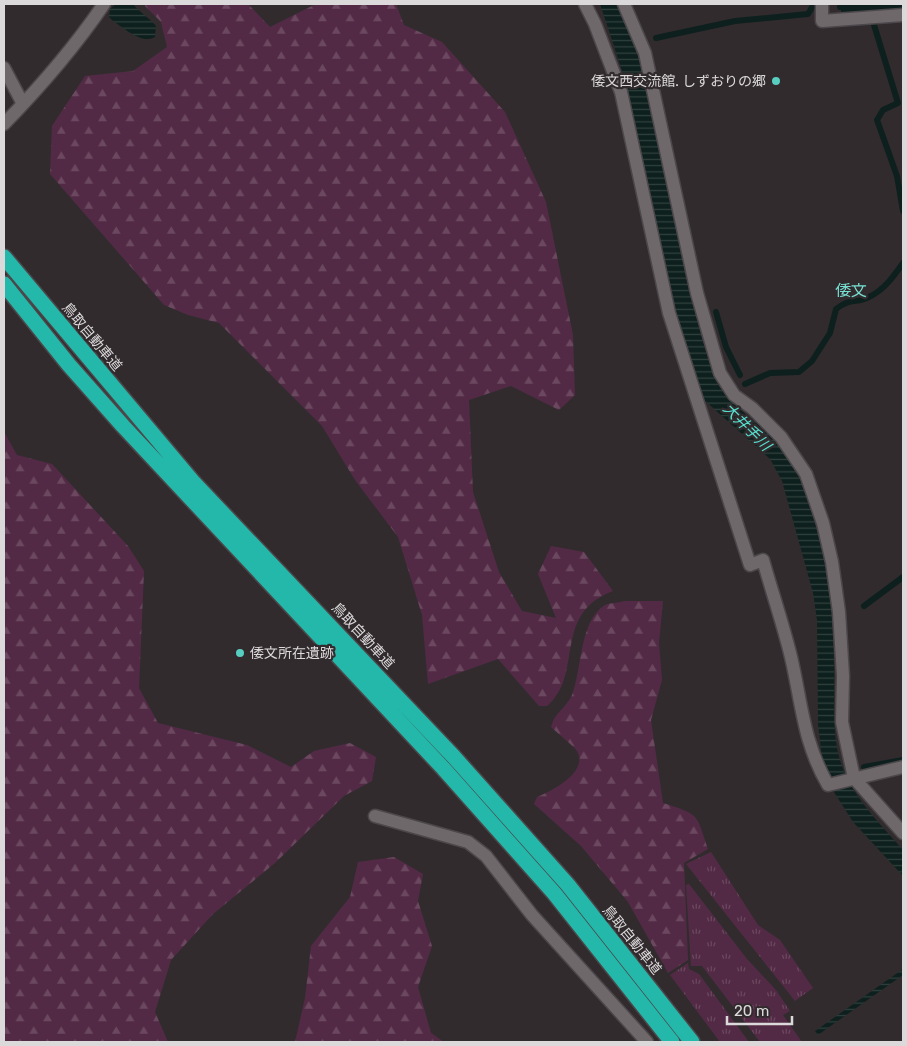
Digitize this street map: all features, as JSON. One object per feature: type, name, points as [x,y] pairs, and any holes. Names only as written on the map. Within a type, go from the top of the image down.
[{"type":"highway","name":"鳥取自動車道","points":[[4,257],[194,483],[454,757],[568,885],[692,1042]]},
{"type":"highway","points":[[4,284],[69,365],[123,426],[443,768],[554,893],[672,1042]]},
{"type":"street","points":[[4,124],[78,42],[104,4]]},
{"type":"street","points":[[585,4],[595,24],[621,92],[669,313],[750,565],[763,560],[791,657],[802,721],[819,769],[828,786],[903,767]]},
{"type":"street","points":[[624,4],[645,53],[696,293],[720,373],[734,395],[752,408],[781,437],[806,474],[823,523],[832,562],[839,612],[843,676],[842,722],[854,778],[903,834]]},
{"type":"street","points":[[822,4],[822,21],[903,15]]},
{"type":"street","points":[[4,68],[23,104]]},
{"type":"street","points":[[375,816],[468,842],[486,856],[532,915],[647,1042]]},
{"type":"green space","points":[[146,4],[248,4],[270,27],[316,4],[396,4],[404,25],[442,42],[505,112],[546,202],[573,335],[575,395],[559,410],[511,386],[469,400],[473,492],[499,572],[522,611],[556,618],[538,574],[551,546],[584,552],[613,591],[594,601],[582,614],[575,629],[565,678],[558,693],[547,706],[539,706],[498,659],[428,684],[422,615],[398,537],[355,480],[322,426],[219,323],[188,315],[164,305],[50,174],[52,126],[85,76],[133,71],[167,47],[161,22],[145,6]]},
{"type":"green space","points":[[4,432],[17,455],[52,464],[128,546],[144,571],[139,688],[158,723],[247,745],[291,767],[314,751],[350,743],[376,757],[372,781],[344,796],[275,863],[213,914],[171,960],[155,1012],[168,1042],[4,1042]]},
{"type":"green space","points":[[624,601],[663,601],[659,643],[662,680],[651,720],[663,803],[684,810],[695,817],[708,849],[684,863],[688,960],[668,973],[628,902],[581,846],[534,804],[537,797],[567,780],[578,766],[577,751],[551,727],[555,718],[572,695],[582,647],[590,622],[605,605]]},
{"type":"green space","points":[[711,852],[758,925],[780,940],[813,988],[795,1001],[686,864]]},
{"type":"green space","points":[[394,857],[423,874],[418,901],[432,946],[418,987],[431,1033],[444,1042],[295,1042],[305,998],[311,946],[350,897],[358,862]]},
{"type":"green space","points":[[689,884],[747,959],[776,990],[790,1011],[783,1015],[802,1042],[760,1042],[702,966],[691,966],[686,885]]},
{"type":"green space","points":[[688,963],[689,969],[699,974],[749,1042],[720,1042],[670,975]]},
{"type":"water","points":[[116,4],[133,4],[156,26],[155,37],[144,39],[113,21],[109,17],[110,9]]},
{"type":"water","name":"大井手川","points":[[600,4],[617,4],[637,52],[645,78],[665,156],[696,315],[715,378],[726,396],[779,443],[793,463],[807,496],[825,563],[830,597],[834,647],[834,724],[840,760],[858,797],[903,850],[903,876],[853,822],[832,789],[822,757],[818,725],[817,620],[813,593],[782,481],[770,459],[703,399],[671,301],[626,83]]},
{"type":"water","points":[[903,969],[903,975],[818,1035],[815,1031]]},
{"type":"waterway","points":[[656,38],[735,21],[808,14],[814,4]]},
{"type":"waterway","points":[[840,7],[877,4]]},
{"type":"waterway","points":[[844,11],[903,6]]},
{"type":"waterway","points":[[874,25],[898,103],[883,110],[877,120],[897,176],[903,211]]},
{"type":"waterway","points":[[745,384],[770,373],[799,372],[812,361],[830,333],[836,309],[846,303],[865,299],[879,291],[903,263]]},
{"type":"waterway","points":[[716,312],[726,347],[740,375]]},
{"type":"waterway","points":[[864,606],[903,577]]},
{"type":"waterway","points":[[864,767],[903,760]]},
{"type":"place","name":"倭文西交流館. しずおりの郷","points":[[776,81]]},
{"type":"place","name":"倭文所在遺跡","points":[[240,653]]},
{"type":"district","name":"倭文","points":[[851,290]]}]
